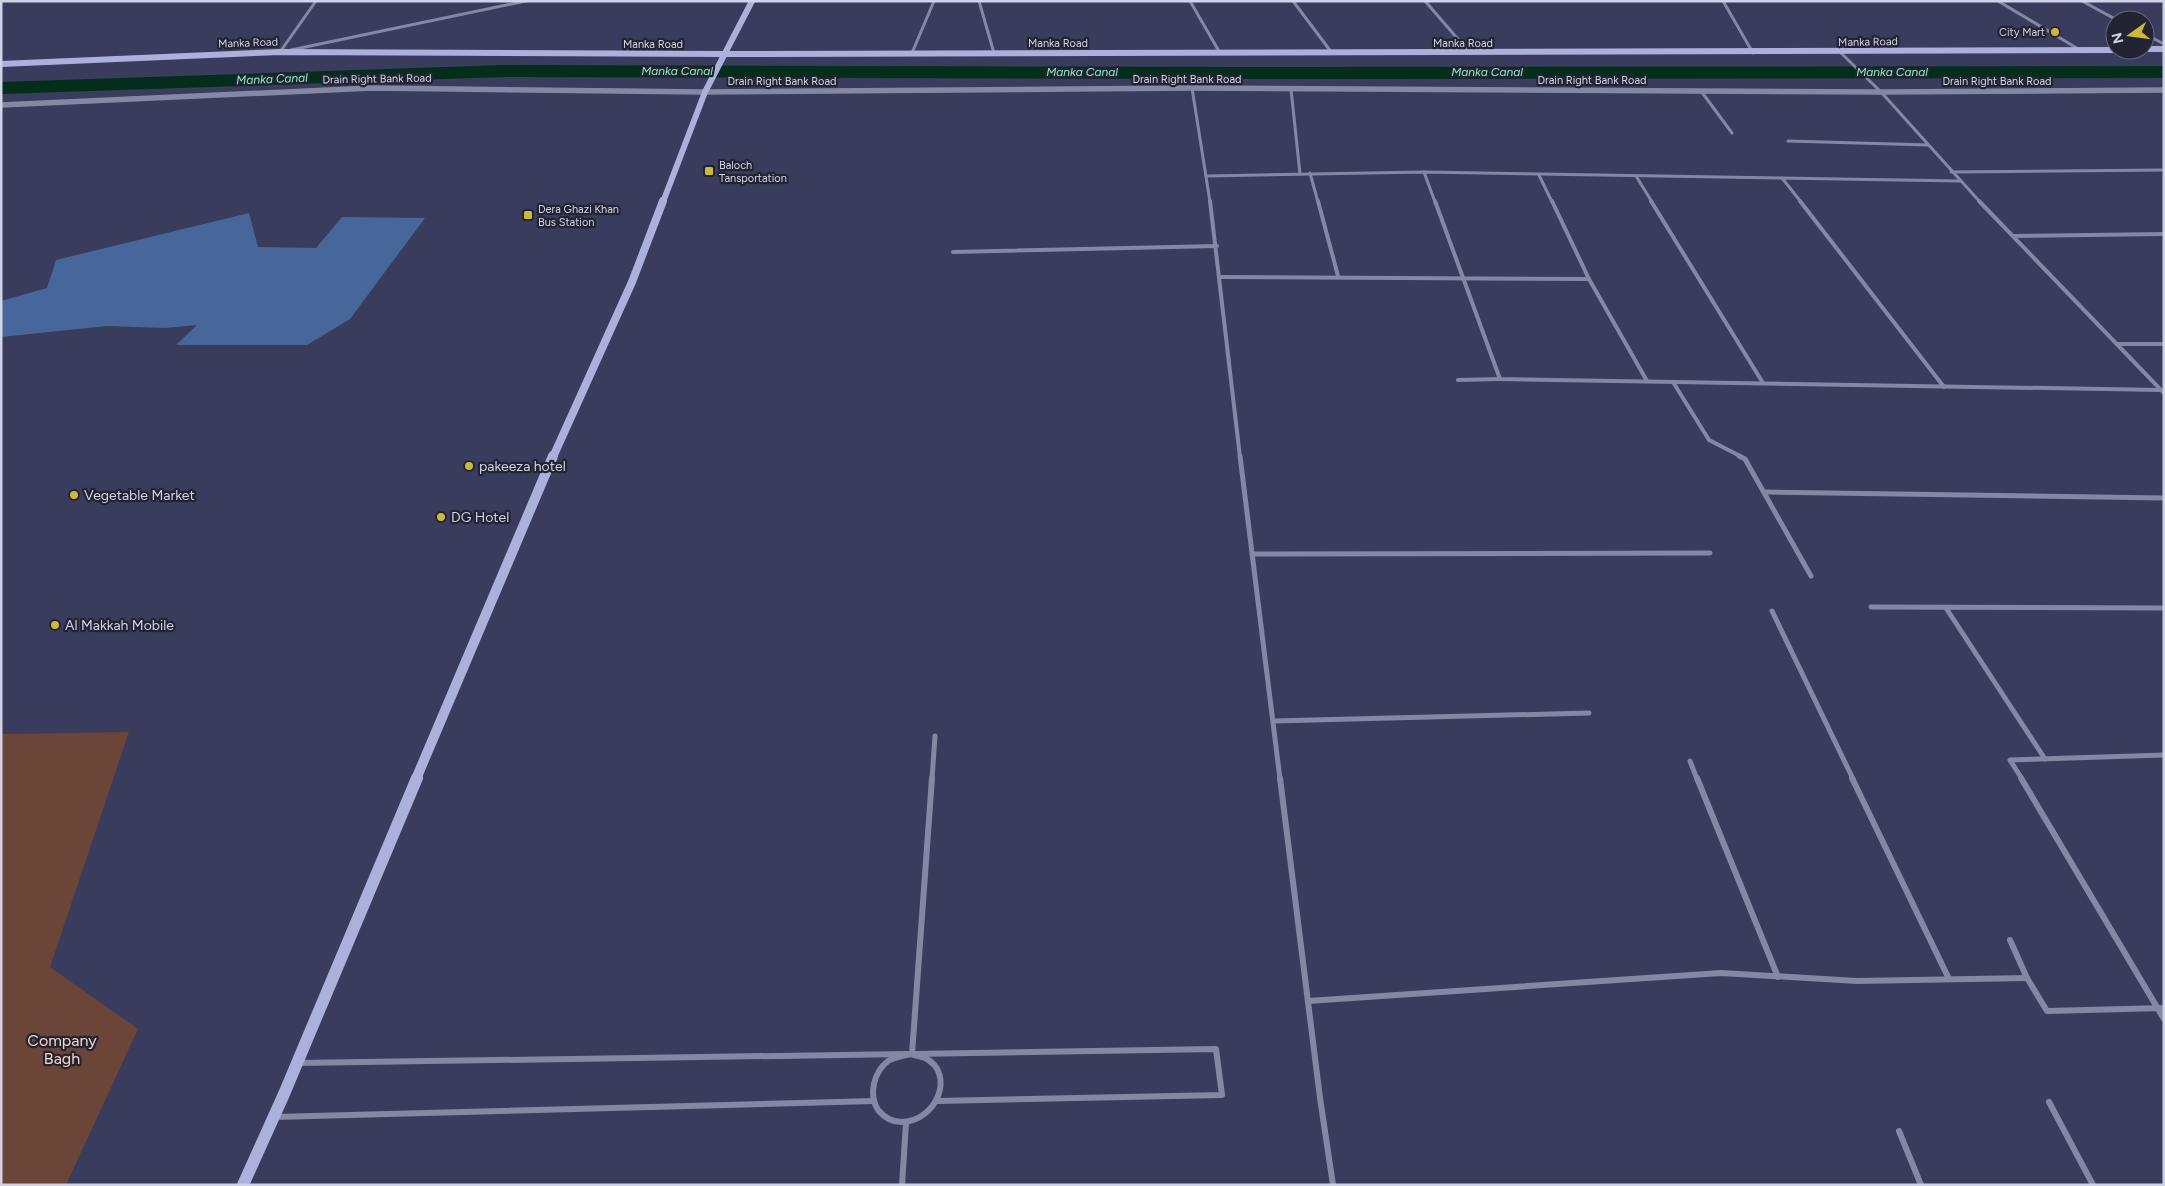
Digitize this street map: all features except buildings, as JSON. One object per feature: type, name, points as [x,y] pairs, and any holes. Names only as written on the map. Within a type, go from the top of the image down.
[{"type":"main road","points":[[243,1185],[297,1063],[544,476],[632,282],[705,92],[752,1]]},
{"type":"main road","name":"Manka Road","points":[[1,64],[280,52],[724,54],[2105,50]]},
{"type":"street","points":[[280,52],[316,1]]},
{"type":"street","points":[[280,52],[526,1]]},
{"type":"street","points":[[912,53],[934,1]]},
{"type":"street","points":[[979,1],[994,53]]},
{"type":"street","points":[[1190,1],[1220,53]]},
{"type":"street","points":[[1293,1],[1332,53]]},
{"type":"street","points":[[1425,1],[1470,53]]},
{"type":"street","points":[[1723,1],[1753,52]]},
{"type":"street","points":[[1998,1],[2080,50]]},
{"type":"street","points":[[2082,1],[2105,13]]},
{"type":"street","points":[[1840,52],[1881,92],[1951,172],[2162,392]]},
{"type":"street","name":"Drain Right Bank Road","points":[[1,105],[372,88],[705,92],[1192,88],[1881,92],[2164,90]]},
{"type":"street","points":[[1192,88],[1208,176],[1221,277],[1252,554],[1333,1185]]},
{"type":"street","points":[[1291,89],[1300,174]]},
{"type":"street","points":[[1701,91],[1732,133]]},
{"type":"street","points":[[1788,141],[1928,144]]},
{"type":"street","points":[[1951,172],[2164,170]]},
{"type":"street","points":[[1208,176],[1424,172],[1960,181]]},
{"type":"street","points":[[1424,172],[1500,380]]},
{"type":"street","points":[[1310,174],[1338,276]]},
{"type":"street","points":[[1539,174],[1589,279],[1647,381]]},
{"type":"street","points":[[1636,176],[1763,384]]},
{"type":"street","points":[[1782,178],[1944,387]]},
{"type":"street","points":[[2013,236],[2164,234]]},
{"type":"street","points":[[953,252],[1217,246]]},
{"type":"street","points":[[1221,277],[1338,276],[1589,279]]},
{"type":"street","points":[[2117,344],[2164,344]]},
{"type":"street","points":[[1458,380],[1647,381],[2162,392]]},
{"type":"street","points":[[1673,382],[1709,440],[1745,458],[1810,576]]},
{"type":"street","points":[[1765,492],[2164,498]]},
{"type":"street","points":[[1252,554],[1710,553]]},
{"type":"street","points":[[1871,607],[2164,608]]},
{"type":"street","points":[[1946,608],[2045,759]]},
{"type":"street","points":[[1772,612],[1949,979]]},
{"type":"street","points":[[1274,721],[1589,712]]},
{"type":"street","points":[[910,1054],[935,736]]},
{"type":"street","points":[[2164,755],[2010,760],[2160,1008],[2164,1019]]},
{"type":"street","points":[[1690,760],[1778,977]]},
{"type":"street","points":[[2010,940],[2027,978],[2047,1011],[2160,1008]]},
{"type":"street","points":[[1308,1001],[1658,976],[1721,974],[1857,981],[2027,978]]},
{"type":"street","points":[[297,1063],[1216,1050],[1222,1095],[937,1101]]},
{"type":"street","points":[[910,1054],[922,1056],[933,1063],[939,1074],[941,1088],[937,1101],[929,1112],[917,1121],[906,1123],[891,1121],[880,1113],[874,1101],[873,1088],[877,1075],[885,1064],[897,1056],[910,1054]]},
{"type":"street","points":[[273,1117],[874,1101]]},
{"type":"street","points":[[2049,1102],[2093,1185]]},
{"type":"street","points":[[902,1185],[906,1123]]},
{"type":"street","points":[[1899,1131],[1921,1185]]},
{"type":"green space","name":"Company Bagh","points":[[129,732],[50,967],[138,1029],[66,1185],[1,1185],[1,734]]},
{"type":"waterway","name":"Manka Canal","points":[[1,88],[504,71],[1247,73],[2164,72]]},
{"type":"place","name":"City Mart","points":[[2055,32]]},
{"type":"place","name":"Baloch Tansportation","points":[[709,171]]},
{"type":"place","name":"Dera Ghazi Khan Bus Station","points":[[528,215]]},
{"type":"place","name":"pakeeza hotel","points":[[469,466]]},
{"type":"place","name":"Vegetable Market","points":[[74,495]]},
{"type":"place","name":"DG Hotel","points":[[441,517]]},
{"type":"place","name":"Al Makkah Mobile","points":[[55,625]]}]
